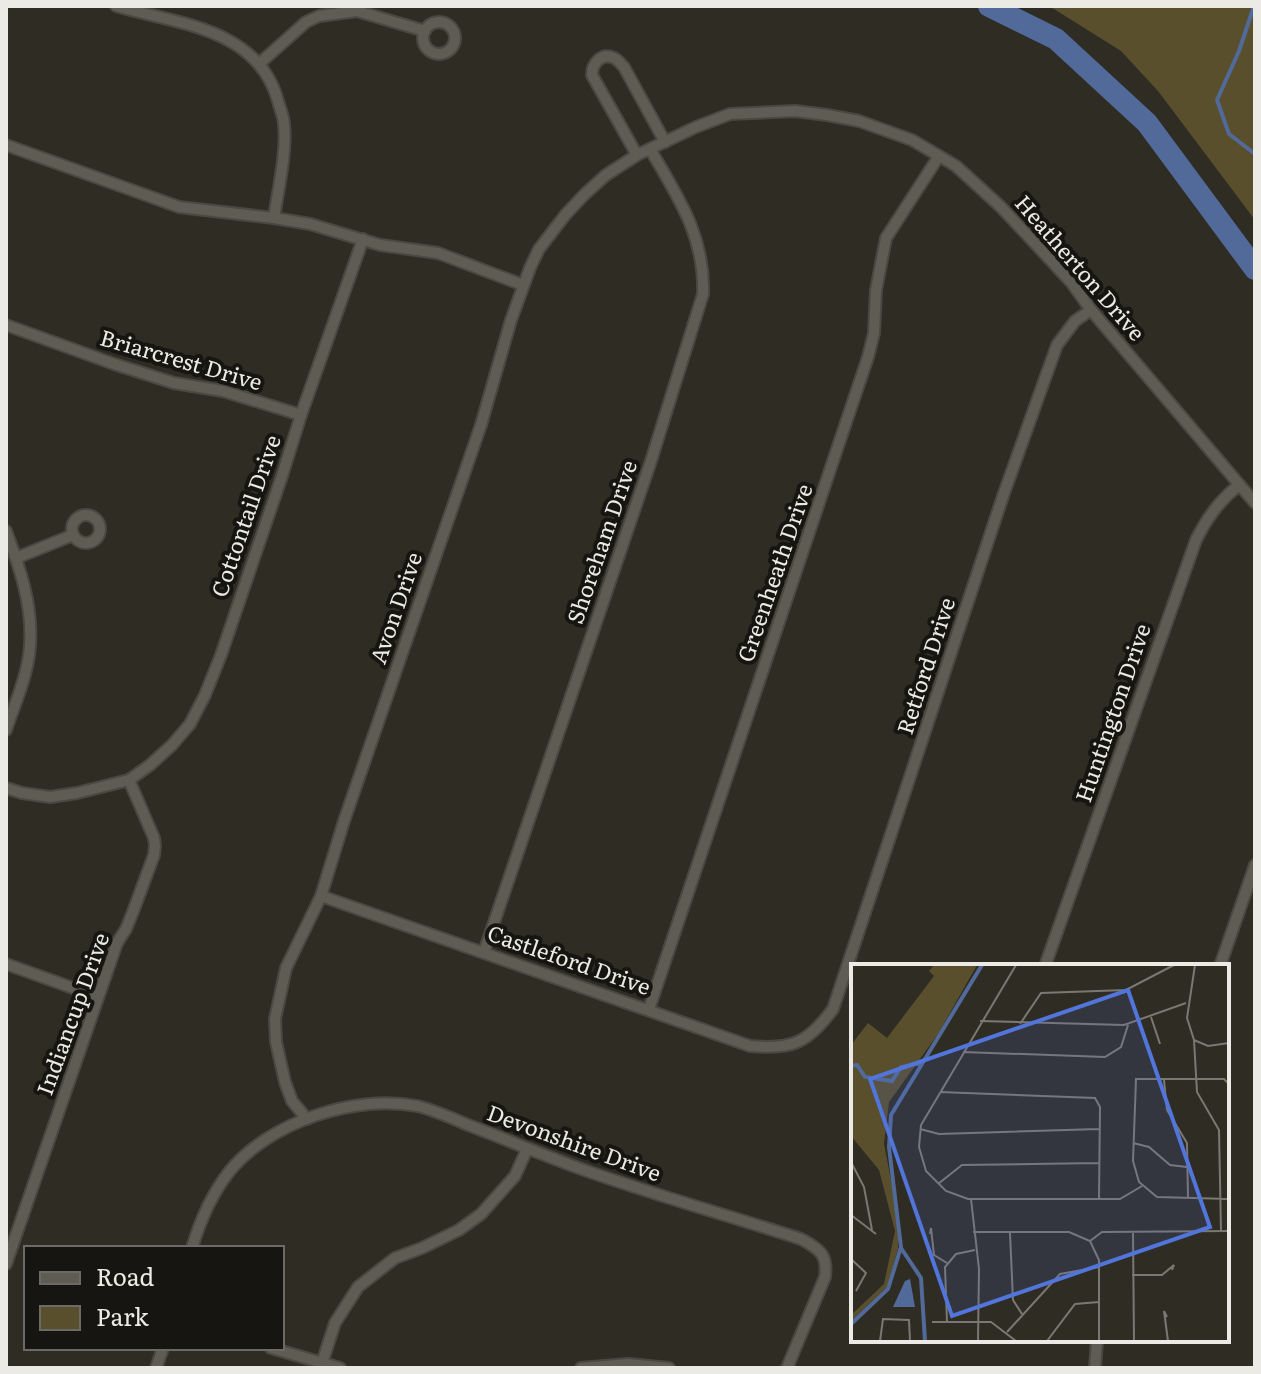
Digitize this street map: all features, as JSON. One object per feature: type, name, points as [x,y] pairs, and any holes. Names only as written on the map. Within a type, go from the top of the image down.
[{"type":"street","points":[[116,6],[212,31],[230,40],[260,63],[270,78],[284,123],[285,143],[274,218]]},
{"type":"street","points":[[260,63],[306,22],[319,16],[357,11],[425,31]]},
{"type":"street","points":[[637,155],[592,75],[592,67],[606,56],[615,58],[624,67],[665,142]]},
{"type":"street","name":"Heatherton Drive","points":[[650,149],[730,114],[795,111],[859,121],[912,140],[956,166],[1001,207],[1071,282],[1091,310],[1255,503]]},
{"type":"street","points":[[6,145],[179,207],[310,224],[380,245],[438,253],[523,285]]},
{"type":"street","name":"Avon Drive","points":[[307,1119],[292,1101],[276,1042],[275,1019],[286,968],[321,896],[415,611],[481,425],[523,285],[539,249],[566,214],[606,175],[650,149]]},
{"type":"street","name":"Shoreham Drive","points":[[484,952],[650,464],[703,294],[704,272],[696,236],[650,149]]},
{"type":"street","name":"Greenheath Drive","points":[[649,1009],[868,357],[886,238],[939,156]]},
{"type":"street","name":"Cottontail Drive","points":[[129,780],[172,745],[190,724],[205,695],[363,239]]},
{"type":"street","name":"Retford Drive","points":[[804,1039],[820,1026],[833,1009],[1003,496],[1057,345],[1075,321],[1091,310]]},
{"type":"street","name":"Briarcrest Drive","points":[[6,325],[174,383],[223,391],[301,415]]},
{"type":"street","name":"Huntington Drive","points":[[1046,964],[1196,540],[1213,510],[1239,485]]},
{"type":"street","points":[[6,531],[24,585],[30,617],[30,648],[25,675],[6,730]]},
{"type":"street","points":[[16,558],[73,535]]},
{"type":"street","points":[[6,788],[50,797],[129,780]]},
{"type":"street","name":"Indiancup Drive","points":[[6,1264],[117,943],[126,929],[154,855],[154,838],[129,780]]},
{"type":"street","points":[[1221,964],[1255,865]]},
{"type":"street","name":"Castleford Drive","points":[[321,896],[750,1046],[789,1046],[804,1039]]},
{"type":"street","points":[[6,964],[98,997]]},
{"type":"street","name":"Devonshire Drive","points":[[193,1246],[204,1212],[229,1172],[243,1157],[283,1129],[327,1112],[355,1107],[384,1103],[417,1106],[639,1189],[813,1245],[827,1264],[825,1277],[787,1368]]},
{"type":"street","points":[[322,1363],[335,1323],[358,1287],[395,1258],[459,1230],[481,1214],[515,1176],[527,1149]]},
{"type":"street","points":[[1095,1368],[1097,1342]]},
{"type":"street","points":[[278,1350],[340,1368]]},
{"type":"street","points":[[581,1368],[628,1364],[669,1368]]},
{"type":"green space","points":[[1045,6],[1255,6],[1255,220],[1158,91],[1121,51]]},
{"type":"waterway","points":[[989,6],[1056,39],[1147,123],[1255,269]]},
{"type":"waterway","points":[[1254,6],[1239,51],[1217,100],[1229,134],[1255,154]]},
{"type":"waterway","points":[[1253,266],[1255,255]]}]
